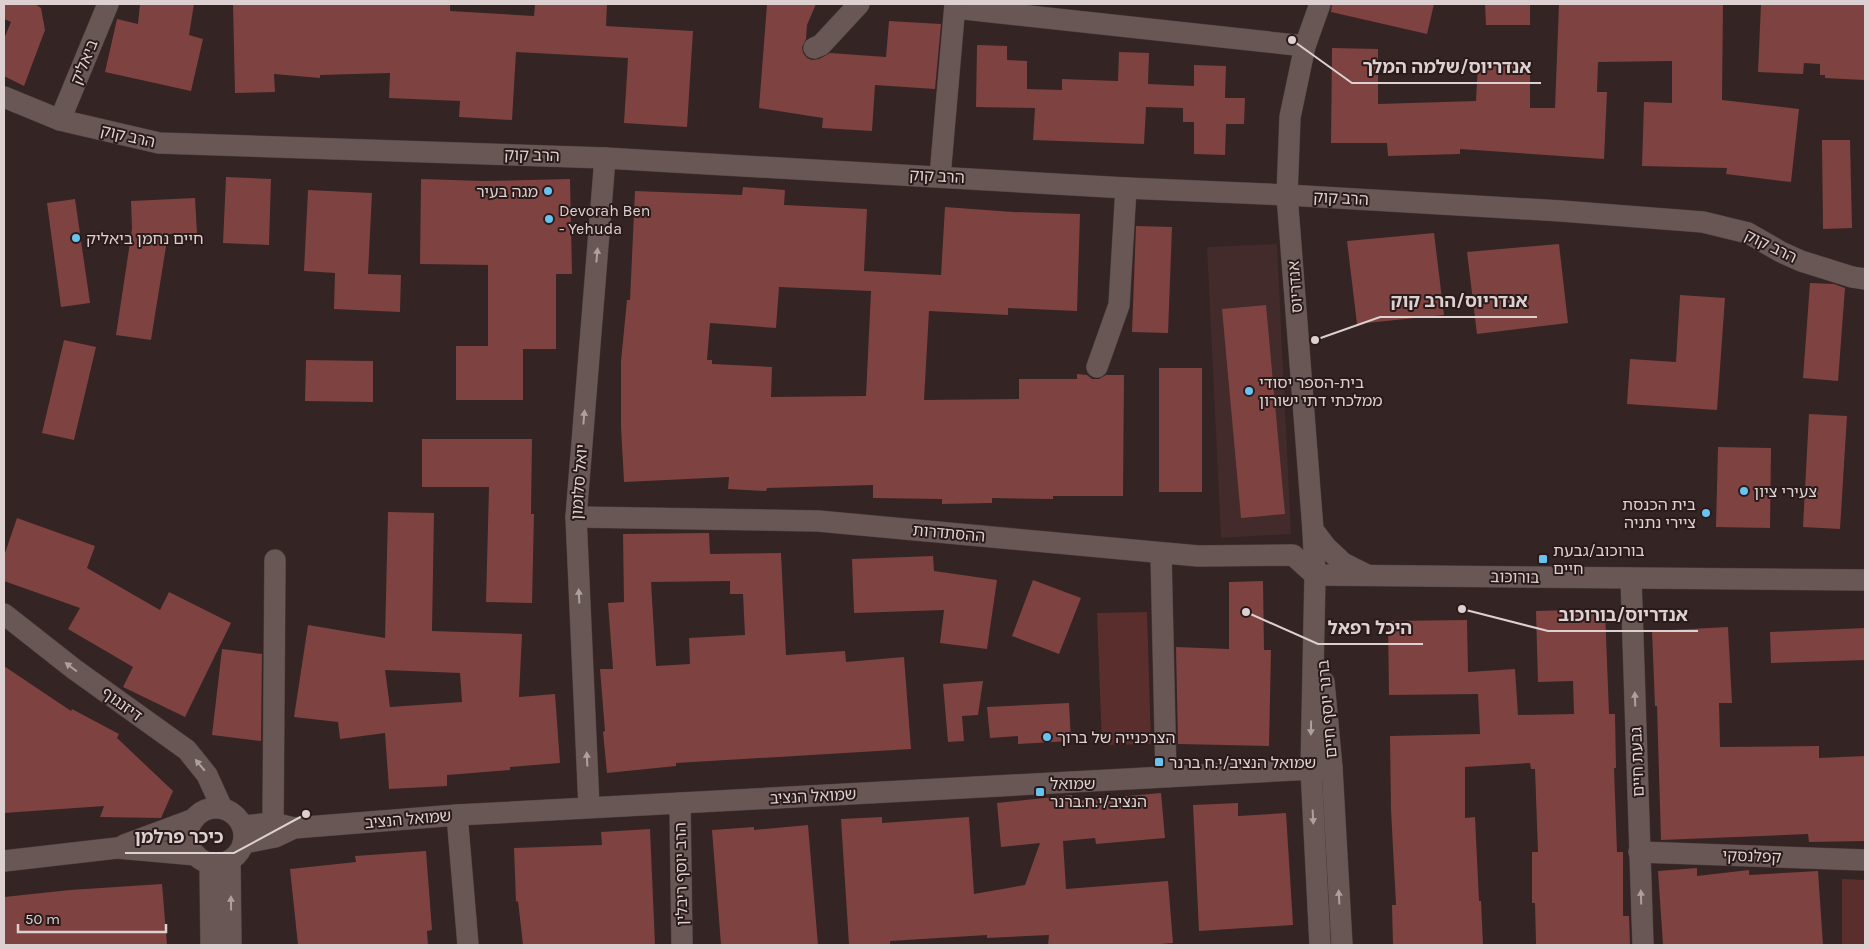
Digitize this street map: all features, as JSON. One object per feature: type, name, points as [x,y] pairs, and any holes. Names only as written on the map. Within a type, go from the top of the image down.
[{"type":"street","name":"ביאליק","points":[[60,120],[108,4]]},
{"type":"street","points":[[814,48],[821,45],[859,4]]},
{"type":"street","name":"אנדריוס","points":[[1315,575],[1287,195],[1290,117],[1305,46],[1320,4]]},
{"type":"street","points":[[940,176],[955,6],[1305,46]]},
{"type":"street","name":"הרב קוק","points":[[4,97],[60,120],[159,143],[605,158],[1126,188],[1287,195],[1561,211],[1703,222],[1748,233],[1801,261],[1852,277],[1865,279]]},
{"type":"street","name":"יואל סלומון","points":[[589,808],[576,517],[605,158]]},
{"type":"street","points":[[1097,367],[1119,305],[1126,188]]},
{"type":"street","name":"ההסתדרות","points":[[576,517],[818,521],[1198,556],[1293,556],[1315,575]]},
{"type":"street","points":[[1313,530],[1326,547],[1343,563],[1367,575]]},
{"type":"street","points":[[1160,553],[1166,776]]},
{"type":"street","points":[[273,823],[275,560]]},
{"type":"street","name":"בורוכוב","points":[[1315,575],[1865,580]]},
{"type":"street","name":"ברנר יוסף חיים","points":[[1315,575],[1332,768],[1342,945]]},
{"type":"street","name":"ברנר יוסף חיים","points":[[1315,575],[1311,769],[1320,945]]},
{"type":"street","name":"גבעת חיים","points":[[1631,578],[1642,945]]},
{"type":"street","name":"דיזנגוף","points":[[4,614],[74,669],[188,750],[207,775],[222,808]]},
{"type":"street","name":"שמואל הנציב","points":[[243,834],[273,823],[294,828],[458,815],[1332,768]]},
{"type":"street","name":"הרב יוסף ריבלין","points":[[680,804],[682,945]]},
{"type":"street","points":[[4,861],[117,848],[212,860],[239,854],[243,834],[237,816],[222,808],[211,808],[202,812],[194,819],[117,848]]},
{"type":"street","points":[[458,815],[468,945]]},
{"type":"street","points":[[194,819],[189,829],[188,839],[192,851],[212,860]]},
{"type":"street","name":"שמואל הנציב","points":[[243,834],[275,836],[294,828]]},
{"type":"street","name":"קפלנסקי","points":[[1639,852],[1865,860]]},
{"type":"street","points":[[211,945],[212,860]]},
{"type":"street","points":[[212,860],[231,945]]},
{"type":"shaded area","name":"בית-הספר יסודי ממלכתי דתי ישורון","points":[[1277,244],[1291,534],[1221,538],[1207,247]]},
{"type":"shaded area","points":[[1147,612],[1151,744],[1102,745],[1097,613]]},
{"type":"shaded area","points":[[1842,879],[1865,880],[1865,945],[1842,945]]},
{"type":"building","points":[[4,4],[35,4],[41,8],[45,30],[24,86],[4,76],[4,39],[11,22],[4,19]]},
{"type":"building","points":[[140,4],[194,4],[189,35],[203,39],[191,91],[105,72],[117,19],[138,24]]},
{"type":"building","points":[[233,4],[450,4],[450,11],[534,16],[535,4],[607,4],[606,26],[693,31],[687,127],[624,123],[628,58],[516,52],[512,120],[459,117],[460,101],[389,98],[390,73],[320,75],[320,78],[274,74],[275,92],[235,93]]},
{"type":"building","points":[[767,4],[816,4],[807,25],[806,39],[802,47],[803,53],[812,60],[819,59],[830,53],[886,57],[889,21],[941,24],[935,89],[875,85],[872,131],[822,128],[823,118],[759,108]]},
{"type":"building","points":[[1332,4],[1434,4],[1427,34],[1331,12]]},
{"type":"building","points":[[1485,4],[1530,4],[1530,25],[1486,25]]},
{"type":"building","points":[[1559,4],[1723,4],[1722,100],[1799,109],[1791,182],[1726,174],[1727,168],[1642,166],[1644,102],[1672,103],[1672,61],[1598,62],[1597,92],[1607,92],[1604,159],[1460,149],[1460,154],[1388,156],[1387,143],[1331,143],[1332,48],[1378,49],[1378,104],[1476,101],[1478,64],[1530,67],[1530,108],[1555,108]]},
{"type":"building","points":[[1761,4],[1865,4],[1864,80],[1825,78],[1825,75],[1820,75],[1820,64],[1804,63],[1803,74],[1758,72]]},
{"type":"building","points":[[977,45],[1007,46],[1007,60],[1027,61],[1027,89],[1062,90],[1062,79],[1118,81],[1119,52],[1149,53],[1148,84],[1194,86],[1194,65],[1226,66],[1225,98],[1245,98],[1244,124],[1226,124],[1225,155],[1194,154],[1194,122],[1183,122],[1183,108],[1146,107],[1144,144],[1033,140],[1035,108],[976,107]]},
{"type":"building","points":[[1822,140],[1850,140],[1852,228],[1823,229]]},
{"type":"building","points":[[226,177],[271,179],[269,245],[223,243]]},
{"type":"building","points":[[421,179],[484,181],[570,179],[572,274],[556,274],[556,349],[523,349],[523,400],[456,400],[456,346],[488,346],[488,265],[420,264]]},
{"type":"building","points":[[743,187],[785,190],[784,205],[867,209],[864,271],[941,275],[945,207],[1080,214],[1077,311],[1008,308],[1008,315],[929,311],[924,400],[1019,399],[1019,379],[1077,379],[1077,374],[1087,375],[1092,379],[1099,379],[1106,375],[1124,375],[1123,496],[1053,496],[1053,499],[992,498],[992,503],[942,504],[942,499],[873,498],[873,485],[767,488],[766,491],[728,489],[729,477],[624,482],[621,427],[621,361],[627,300],[630,300],[635,191],[742,195]],"holes":[[[779,287],[871,291],[866,396],[771,397],[772,367],[712,364],[712,360],[707,360],[710,323],[776,328]]]},
{"type":"building","points":[[308,190],[372,193],[368,274],[401,275],[400,312],[334,309],[335,273],[304,271]]},
{"type":"building","points":[[195,198],[197,233],[168,234],[151,340],[116,335],[132,229],[131,201]]},
{"type":"building","points":[[75,199],[90,303],[61,307],[47,203]]},
{"type":"building","points":[[1136,226],[1172,227],[1168,333],[1132,332]]},
{"type":"building","points":[[1434,233],[1444,315],[1357,324],[1347,241]]},
{"type":"building","points":[[1559,244],[1568,323],[1477,334],[1467,252]]},
{"type":"building","points":[[1810,283],[1834,284],[1845,288],[1838,381],[1803,378]]},
{"type":"building","points":[[1680,295],[1725,298],[1717,410],[1627,404],[1630,359],[1676,362]]},
{"type":"building","points":[[1266,305],[1285,514],[1241,518],[1222,309]]},
{"type":"building","points":[[64,340],[96,347],[74,440],[42,433]]},
{"type":"building","points":[[306,360],[373,361],[373,402],[305,401]]},
{"type":"building","points":[[1159,368],[1202,368],[1202,492],[1159,492]]},
{"type":"building","points":[[1809,414],[1847,416],[1840,529],[1803,527]]},
{"type":"building","points":[[422,439],[532,439],[531,514],[534,514],[532,603],[486,602],[489,487],[422,487]]},
{"type":"building","points":[[1718,447],[1771,448],[1770,528],[1716,527]]},
{"type":"building","points":[[388,512],[434,513],[432,631],[522,634],[519,697],[555,694],[560,763],[510,767],[510,770],[447,775],[447,786],[389,789],[385,733],[340,739],[338,722],[294,717],[308,625],[385,638]],"holes":[[[385,670],[460,673],[462,702],[390,707]]]},
{"type":"building","points":[[17,518],[95,546],[87,568],[160,610],[169,592],[231,623],[185,717],[123,687],[133,667],[68,629],[80,608],[4,581],[4,556]]},
{"type":"building","points":[[709,533],[710,554],[781,553],[786,655],[845,651],[846,662],[904,657],[911,749],[676,763],[676,766],[607,773],[600,669],[613,669],[608,603],[624,602],[623,534]],"holes":[[[730,581],[730,594],[743,594],[745,635],[689,638],[690,664],[656,666],[651,582]]]},
{"type":"building","points":[[933,556],[934,571],[997,580],[987,649],[940,643],[944,610],[854,613],[852,559]]},
{"type":"building","points":[[1033,580],[1081,598],[1059,654],[1012,636]]},
{"type":"building","points":[[1263,581],[1264,650],[1271,650],[1269,746],[1178,744],[1176,647],[1229,649],[1229,582]]},
{"type":"building","points":[[1605,609],[1609,714],[1615,714],[1616,768],[1614,768],[1617,852],[1623,852],[1623,916],[1629,916],[1630,945],[1536,945],[1535,903],[1532,903],[1532,852],[1538,852],[1535,769],[1531,769],[1530,763],[1465,767],[1465,818],[1475,817],[1483,945],[1393,945],[1392,905],[1396,905],[1391,810],[1390,736],[1480,734],[1478,694],[1389,695],[1388,621],[1467,620],[1468,672],[1515,669],[1518,715],[1574,714],[1573,681],[1538,682],[1536,611]]},
{"type":"building","points":[[1728,627],[1732,703],[1719,703],[1720,747],[1819,746],[1819,758],[1865,756],[1865,841],[1809,842],[1808,834],[1661,840],[1657,706],[1655,706],[1652,631]]},
{"type":"building","points":[[1865,628],[1865,660],[1771,663],[1770,632]]},
{"type":"building","points":[[222,649],[262,654],[261,741],[212,735]]},
{"type":"building","points":[[4,666],[71,711],[72,709],[119,734],[117,738],[173,791],[161,818],[100,817],[104,806],[4,813]]},
{"type":"building","points":[[983,681],[978,715],[962,716],[964,741],[948,742],[943,684]]},
{"type":"building","points":[[1069,703],[1071,741],[1018,744],[1018,736],[990,738],[987,707]]},
{"type":"building","points":[[1161,793],[1165,838],[1096,844],[1095,838],[1063,841],[1066,889],[1168,881],[1173,943],[1149,945],[1048,945],[1049,935],[987,938],[987,935],[890,941],[890,944],[849,945],[841,819],[882,817],[882,823],[969,817],[974,894],[1025,885],[1040,843],[1001,847],[997,803],[1072,795],[1072,801]]},
{"type":"building","points":[[1238,803],[1238,816],[1286,813],[1293,925],[1199,931],[1193,805]]},
{"type":"building","points":[[808,825],[818,945],[721,945],[712,830],[754,827],[754,830]]},
{"type":"building","points":[[650,829],[655,945],[523,945],[518,901],[516,902],[514,848],[602,845],[601,832]]},
{"type":"building","points":[[426,851],[432,930],[427,931],[428,945],[298,945],[290,869],[356,862],[355,856]]},
{"type":"building","points":[[1697,868],[1697,876],[1749,870],[1749,875],[1818,871],[1823,945],[1663,945],[1658,871]]},
{"type":"building","points":[[162,884],[167,945],[4,945],[4,897],[70,890]]},
{"type":"place","name":"אנדריוס/שלמה המלך","points":[[1292,40]]},
{"type":"place","name":"מגה בעיר","points":[[548,191]]},
{"type":"place","name":"Devorah Ben - Yehuda","points":[[549,219]]},
{"type":"place","name":"חיים נחמן ביאליק","points":[[76,238]]},
{"type":"place","name":"אנדריוס/הרב קוק","points":[[1315,340]]},
{"type":"place","name":"בית-הספר יסודי ממלכתי דתי ישורון","points":[[1249,391]]},
{"type":"place","name":"צעירי ציון","points":[[1744,491]]},
{"type":"place","name":"בית הכנסת ציירי נתניה","points":[[1706,513]]},
{"type":"place","name":"בורוכוב/גבעת חיים","points":[[1543,559]]},
{"type":"place","name":"אנדריוס/בורוכוב","points":[[1462,609]]},
{"type":"place","name":"היכל רפאל","points":[[1246,612]]},
{"type":"place","name":"הצרכנייה של ברוך","points":[[1047,737]]},
{"type":"place","name":"שמואל הנציב/י.ח ברנר","points":[[1159,762]]},
{"type":"place","name":"שמואל הנציב/י.ח.ברנר","points":[[1040,792]]},
{"type":"place","name":"כיכר פרלמן","points":[[306,814]]}]
